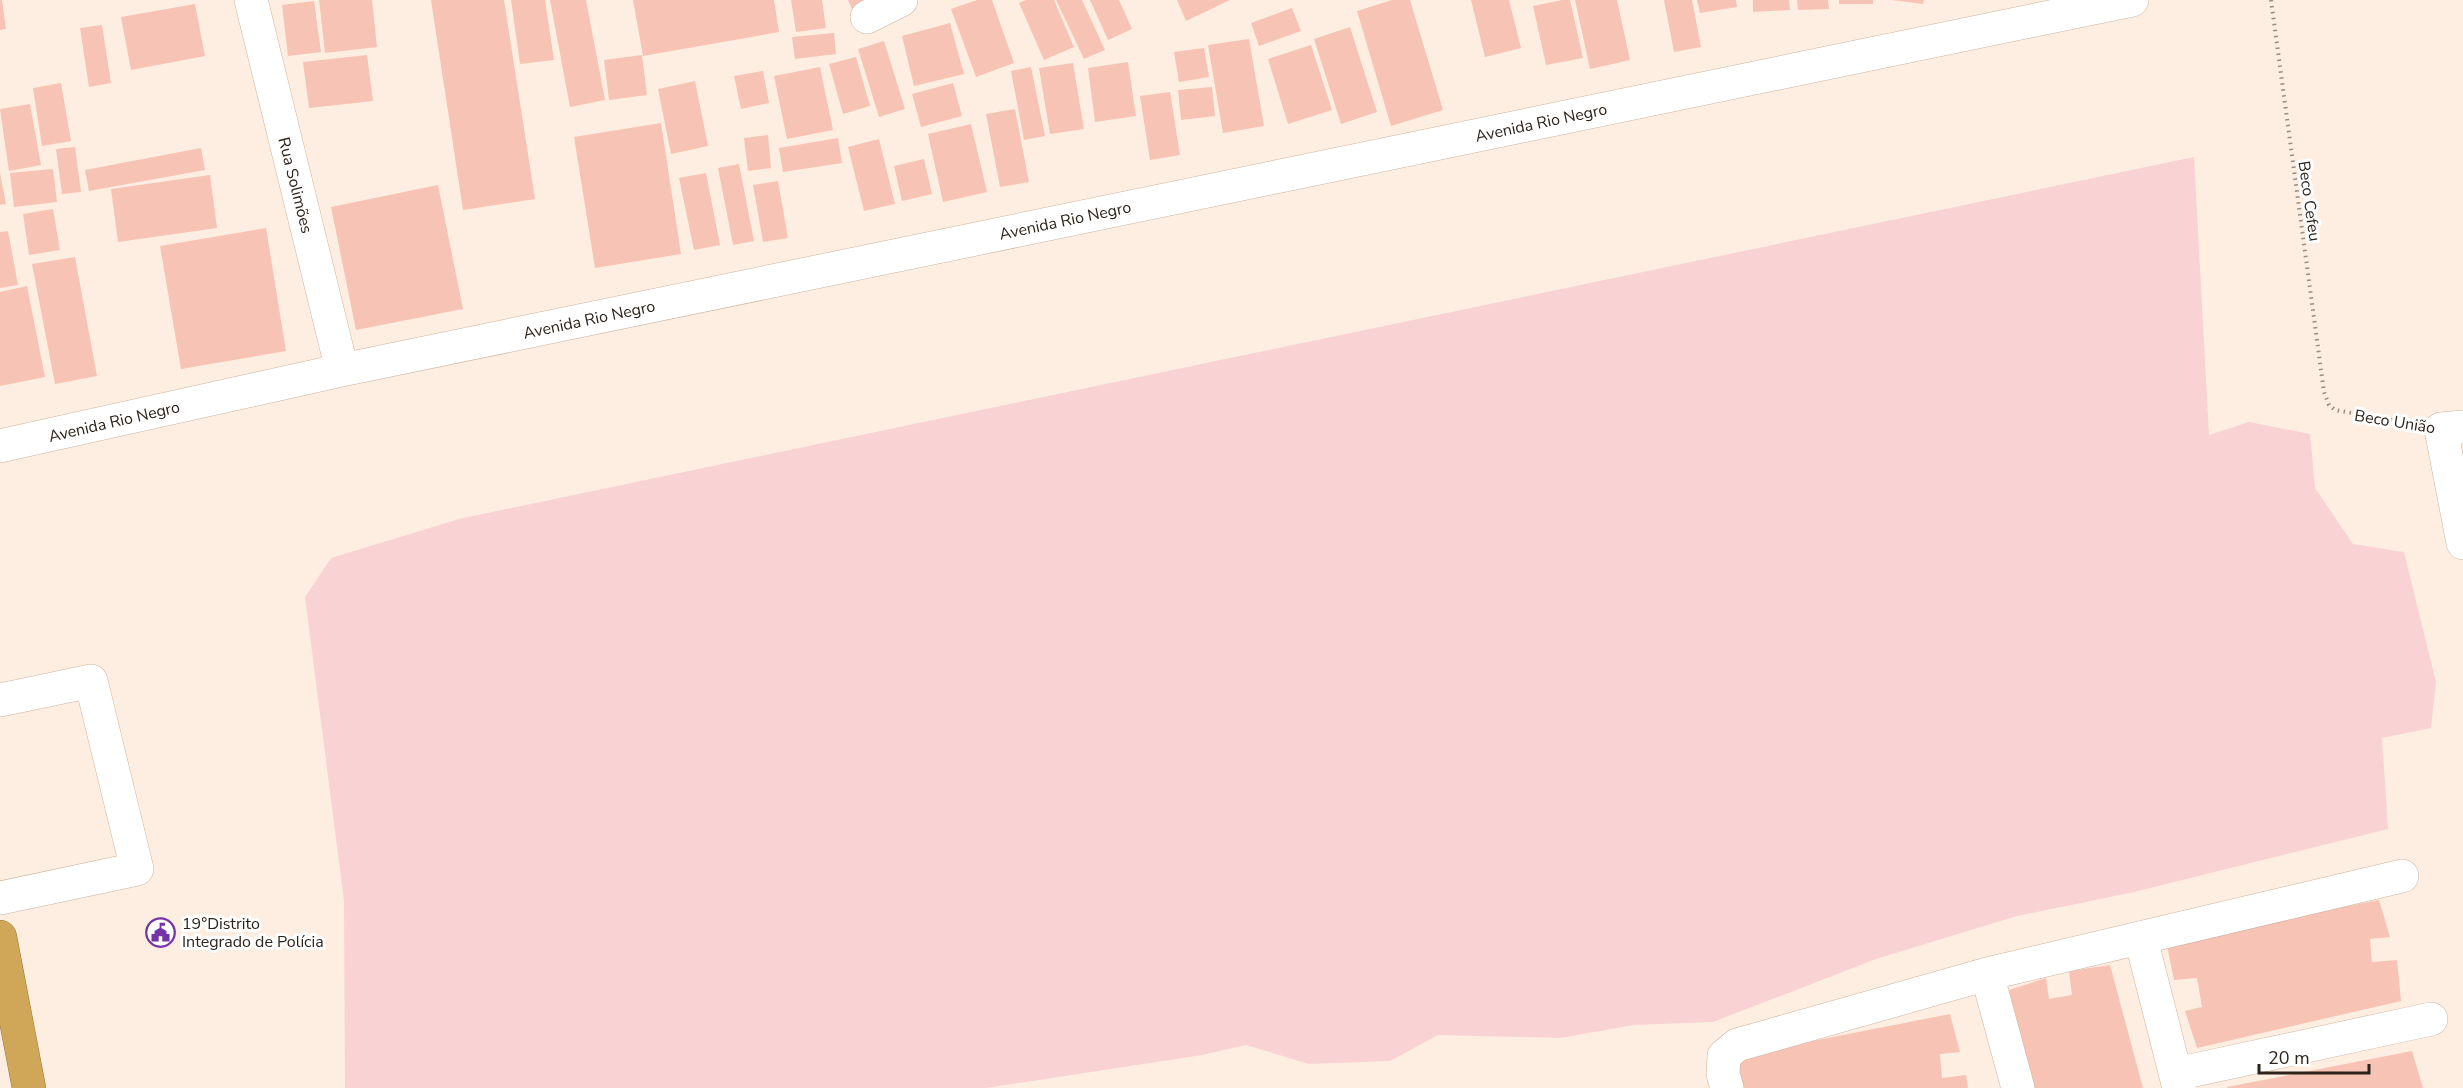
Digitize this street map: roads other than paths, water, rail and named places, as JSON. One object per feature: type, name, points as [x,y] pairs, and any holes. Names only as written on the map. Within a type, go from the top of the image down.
[{"type":"highway","points":[[0,937],[29,1088]]},
{"type":"street","name":"Rua Solimões","points":[[251,0],[342,370]]},
{"type":"street","points":[[867,17],[901,0]]},
{"type":"street","name":"Avenida Rio Negro","points":[[0,447],[342,370],[2119,1]]},
{"type":"street","points":[[2452,428],[2463,543]]},
{"type":"street","points":[[0,700],[91,681],[137,869],[0,898]]},
{"type":"street","points":[[1727,1088],[1723,1074],[1724,1056],[1737,1045],[1988,974],[2402,876]]},
{"type":"street","points":[[2141,939],[2178,1081],[2431,1019]]},
{"type":"street","points":[[1988,974],[2018,1088]]},
{"type":"place","name":"19°Distrito Integrado de Polícia","points":[[161,932]]}]
